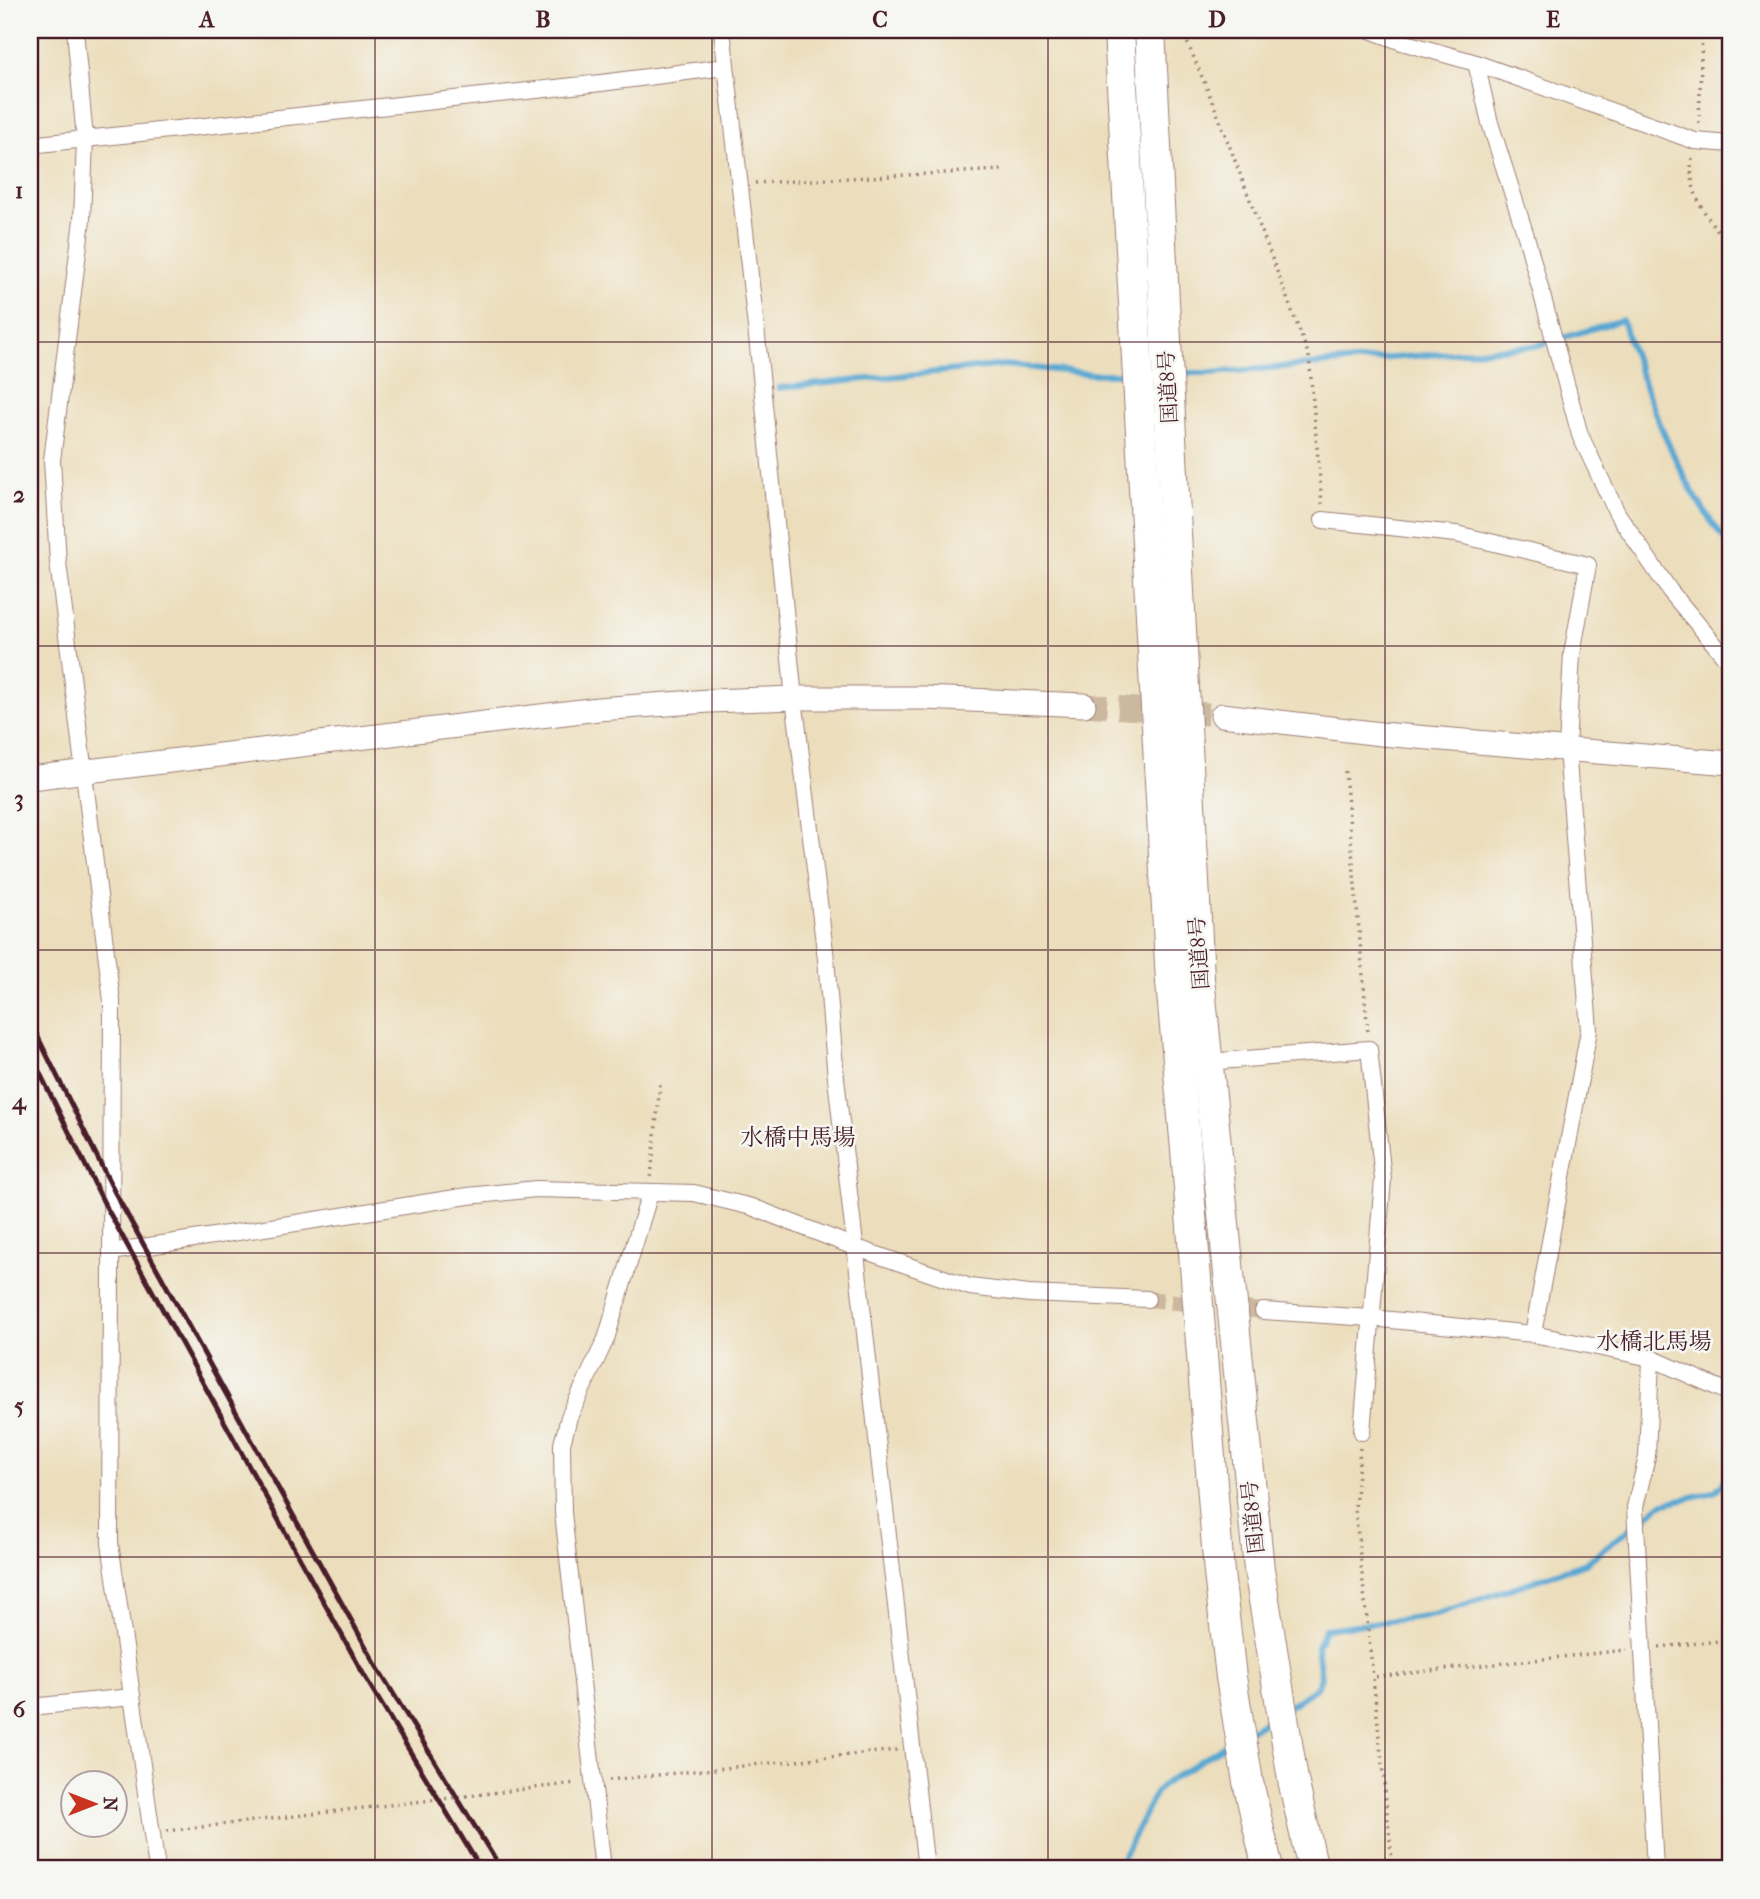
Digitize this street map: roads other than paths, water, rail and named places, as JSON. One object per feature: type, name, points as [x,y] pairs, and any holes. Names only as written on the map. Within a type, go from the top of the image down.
[{"type":"highway","name":"国道8号","points":[[1119,30],[1171,982],[1219,1573],[1231,1677],[1248,1782],[1269,1869]]},
{"type":"highway","name":"国道8号","points":[[1150,30],[1198,951],[1259,1569],[1293,1780],[1313,1869]]},
{"type":"street","points":[[75,30],[85,139],[82,219],[52,460],[58,562],[112,1001],[110,1544],[157,1869]]},
{"type":"street","points":[[722,30],[926,1869]]},
{"type":"street","points":[[1370,30],[1476,63],[1695,141],[1730,144]]},
{"type":"street","points":[[1476,63],[1490,123],[1526,236],[1580,435],[1617,513],[1670,591],[1730,663]]},
{"type":"street","points":[[30,145],[725,67]]},
{"type":"street","points":[[1323,520],[1456,534],[1588,565],[1572,654],[1567,748],[1589,1030],[1533,1335]]},
{"type":"street","points":[[30,778],[598,709],[794,698],[925,698],[1084,705]]},
{"type":"street","points":[[1222,715],[1381,734],[1730,763]]},
{"type":"street","points":[[1208,1062],[1369,1049],[1383,1179],[1362,1432]]},
{"type":"street","points":[[111,1252],[468,1196],[536,1189],[694,1193],[752,1207],[857,1248],[970,1287],[1029,1294],[1147,1299]]},
{"type":"street","points":[[603,1869],[564,1513],[562,1444],[569,1417],[606,1339],[650,1193]]},
{"type":"street","points":[[1263,1311],[1371,1318],[1533,1335],[1651,1358],[1730,1393]]},
{"type":"street","points":[[1651,1358],[1647,1457],[1635,1507],[1655,1869]]},
{"type":"street","points":[[30,1707],[132,1697]]},
{"type":"waterway","points":[[1175,373],[1211,373],[1535,346],[1622,320],[1666,438],[1695,495],[1730,546]]},
{"type":"waterway","points":[[779,388],[1005,365],[1092,374],[1129,374]]},
{"type":"waterway","points":[[1290,1706],[1316,1688],[1321,1678],[1317,1646],[1325,1629],[1434,1615],[1586,1563],[1661,1504],[1714,1492],[1722,1484],[1730,1468]]},
{"type":"waterway","points":[[1249,1731],[1275,1715]]},
{"type":"waterway","points":[[1117,1869],[1156,1792],[1165,1783],[1233,1740]]},
{"type":"tunnel","points":[[1084,705],[1222,715]]},
{"type":"tunnel","points":[[1147,1299],[1263,1311]]},
{"type":"railway","points":[[30,1021],[114,1191],[377,1667],[501,1869]]},
{"type":"railway","points":[[30,1053],[104,1203],[365,1677],[481,1869]]},
{"type":"district","name":"水橋中馬場","points":[[798,1137]]},
{"type":"district","name":"水橋北馬場","points":[[1654,1341]]}]
